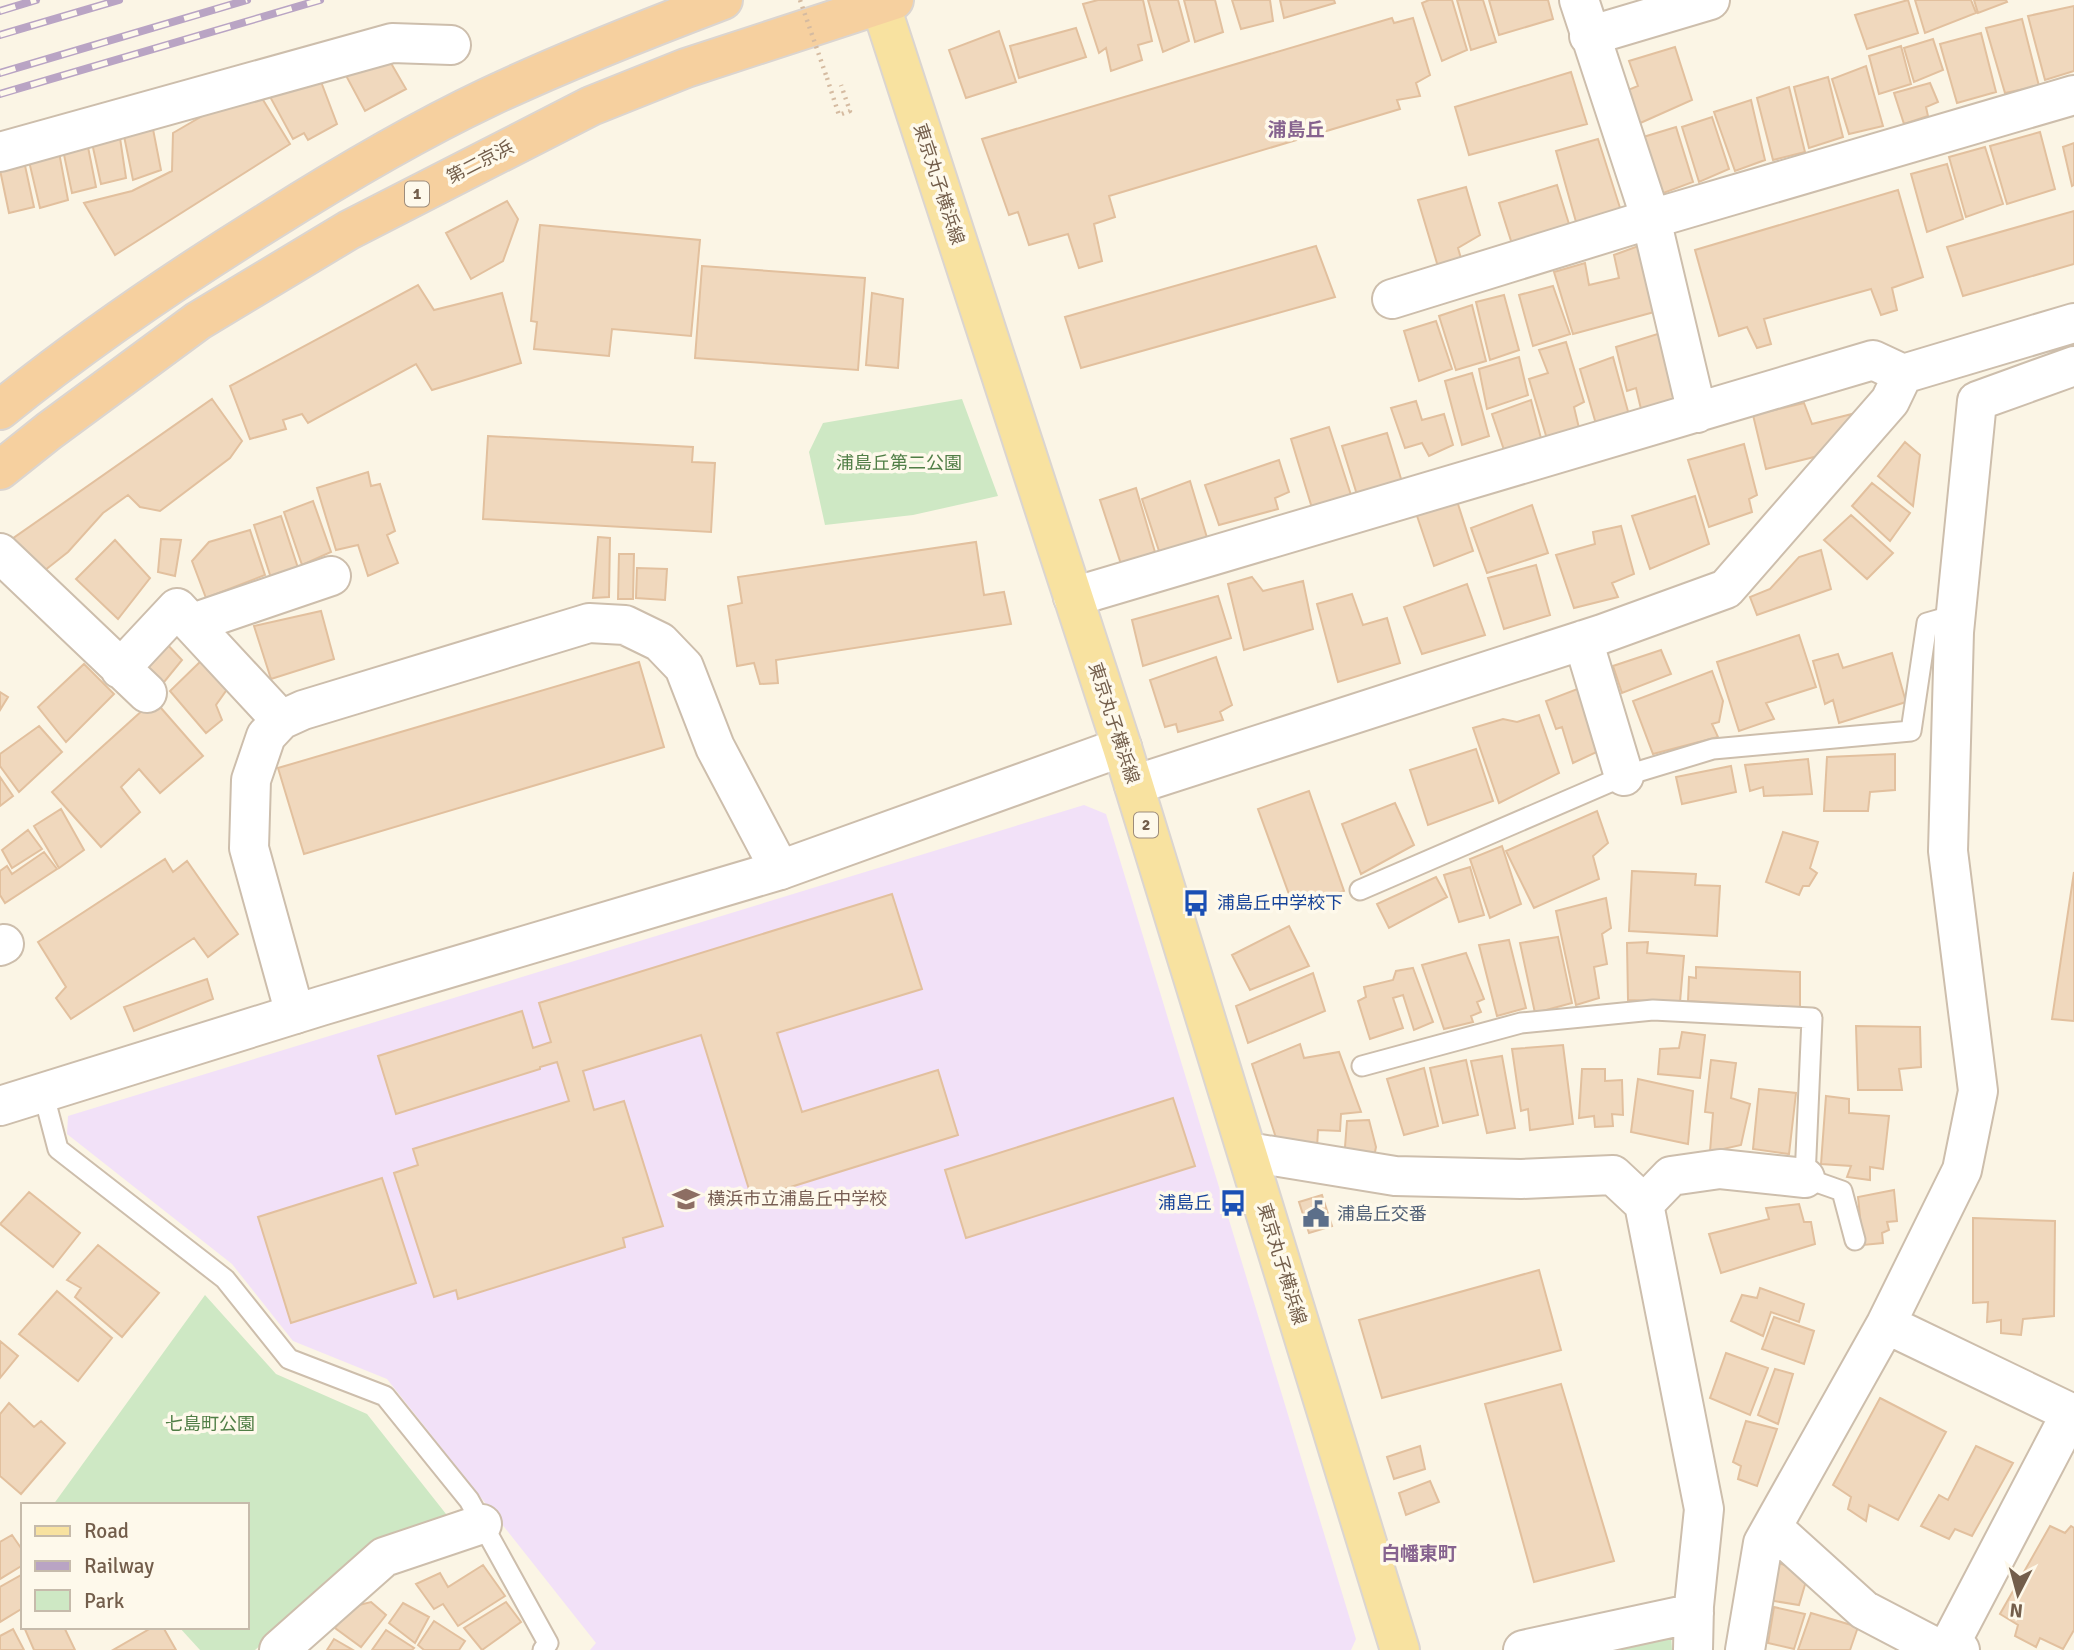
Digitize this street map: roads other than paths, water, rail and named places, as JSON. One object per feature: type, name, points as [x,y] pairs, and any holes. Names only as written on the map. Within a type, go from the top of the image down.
[{"type":"highway","points":[[0,410],[92,339],[180,277],[328,184],[486,98],[639,32],[723,0]]},
{"type":"highway","name":"第二京浜","points":[[0,470],[198,321],[349,230],[591,106],[687,68],[885,1]]},
{"type":"main road","name":"東京丸子横浜線","points":[[885,1],[1134,785],[1400,1650]]},
{"type":"street","points":[[1697,413],[1651,219],[1584,18],[1710,0]]},
{"type":"street","points":[[0,152],[392,43],[452,45]]},
{"type":"street","points":[[1392,299],[1651,219],[2074,95]]},
{"type":"street","points":[[1073,597],[1873,360],[1903,374],[2074,323]]},
{"type":"street","points":[[1745,1650],[1763,1543],[1886,1324],[1962,1170],[1978,1091],[1948,851],[1955,615],[1977,401],[2074,366]]},
{"type":"street","points":[[1134,785],[1583,640],[1726,589],[1891,401],[1903,374]]},
{"type":"street","points":[[0,553],[134,681],[177,608],[281,720]]},
{"type":"street","points":[[193,623],[331,576]]},
{"type":"street","points":[[295,1014],[249,848],[251,780],[266,736],[281,720],[303,710],[589,623],[625,625],[660,642],[684,667],[715,747],[780,870]]},
{"type":"street","points":[[1583,640],[1623,776]]},
{"type":"street","points":[[0,1106],[295,1014],[780,870],[1122,747]]},
{"type":"street","points":[[1248,1152],[1395,1176],[1521,1179],[1613,1175],[1644,1204],[1704,1509],[1693,1632],[1523,1650]]},
{"type":"street","points":[[1644,1204],[1671,1176],[1720,1169],[1805,1178]]},
{"type":"street","points":[[1772,1527],[1864,1610],[1933,1646],[1955,1647],[2071,1413],[1886,1324]]},
{"type":"street","points":[[279,1650],[384,1557],[482,1524]]},
{"type":"lane","points":[[1360,890],[1623,776],[1713,749],[1911,731],[1927,623],[1955,615]]},
{"type":"lane","points":[[1362,1066],[1521,1023],[1653,1010],[1812,1018],[1805,1178],[1842,1191],[1855,1240]]},
{"type":"lane","points":[[43,1092],[58,1149],[225,1279],[289,1359],[385,1396],[469,1500],[548,1643],[543,1650]]},
{"type":"railway","points":[[0,11],[36,0]]},
{"type":"railway","points":[[0,35],[119,0]]},
{"type":"railway","points":[[0,73],[247,0]]},
{"type":"railway","points":[[0,94],[320,0]]},
{"type":"place","name":"浦島丘中学校下","points":[[1196,903]]},
{"type":"place","name":"横浜市立浦島丘中学校","points":[[686,1199]]},
{"type":"place","name":"浦島丘","points":[[1233,1203]]},
{"type":"place","name":"浦島丘交番","points":[[1316,1214]]},
{"type":"district","name":"浦島丘","points":[[1296,130]]},
{"type":"district","name":"白幡東町","points":[[1419,1554]]},
{"type":"park label","name":"浦島丘第二公園","points":[[899,463]]},
{"type":"park label","name":"七島町公園","points":[[210,1424]]}]
